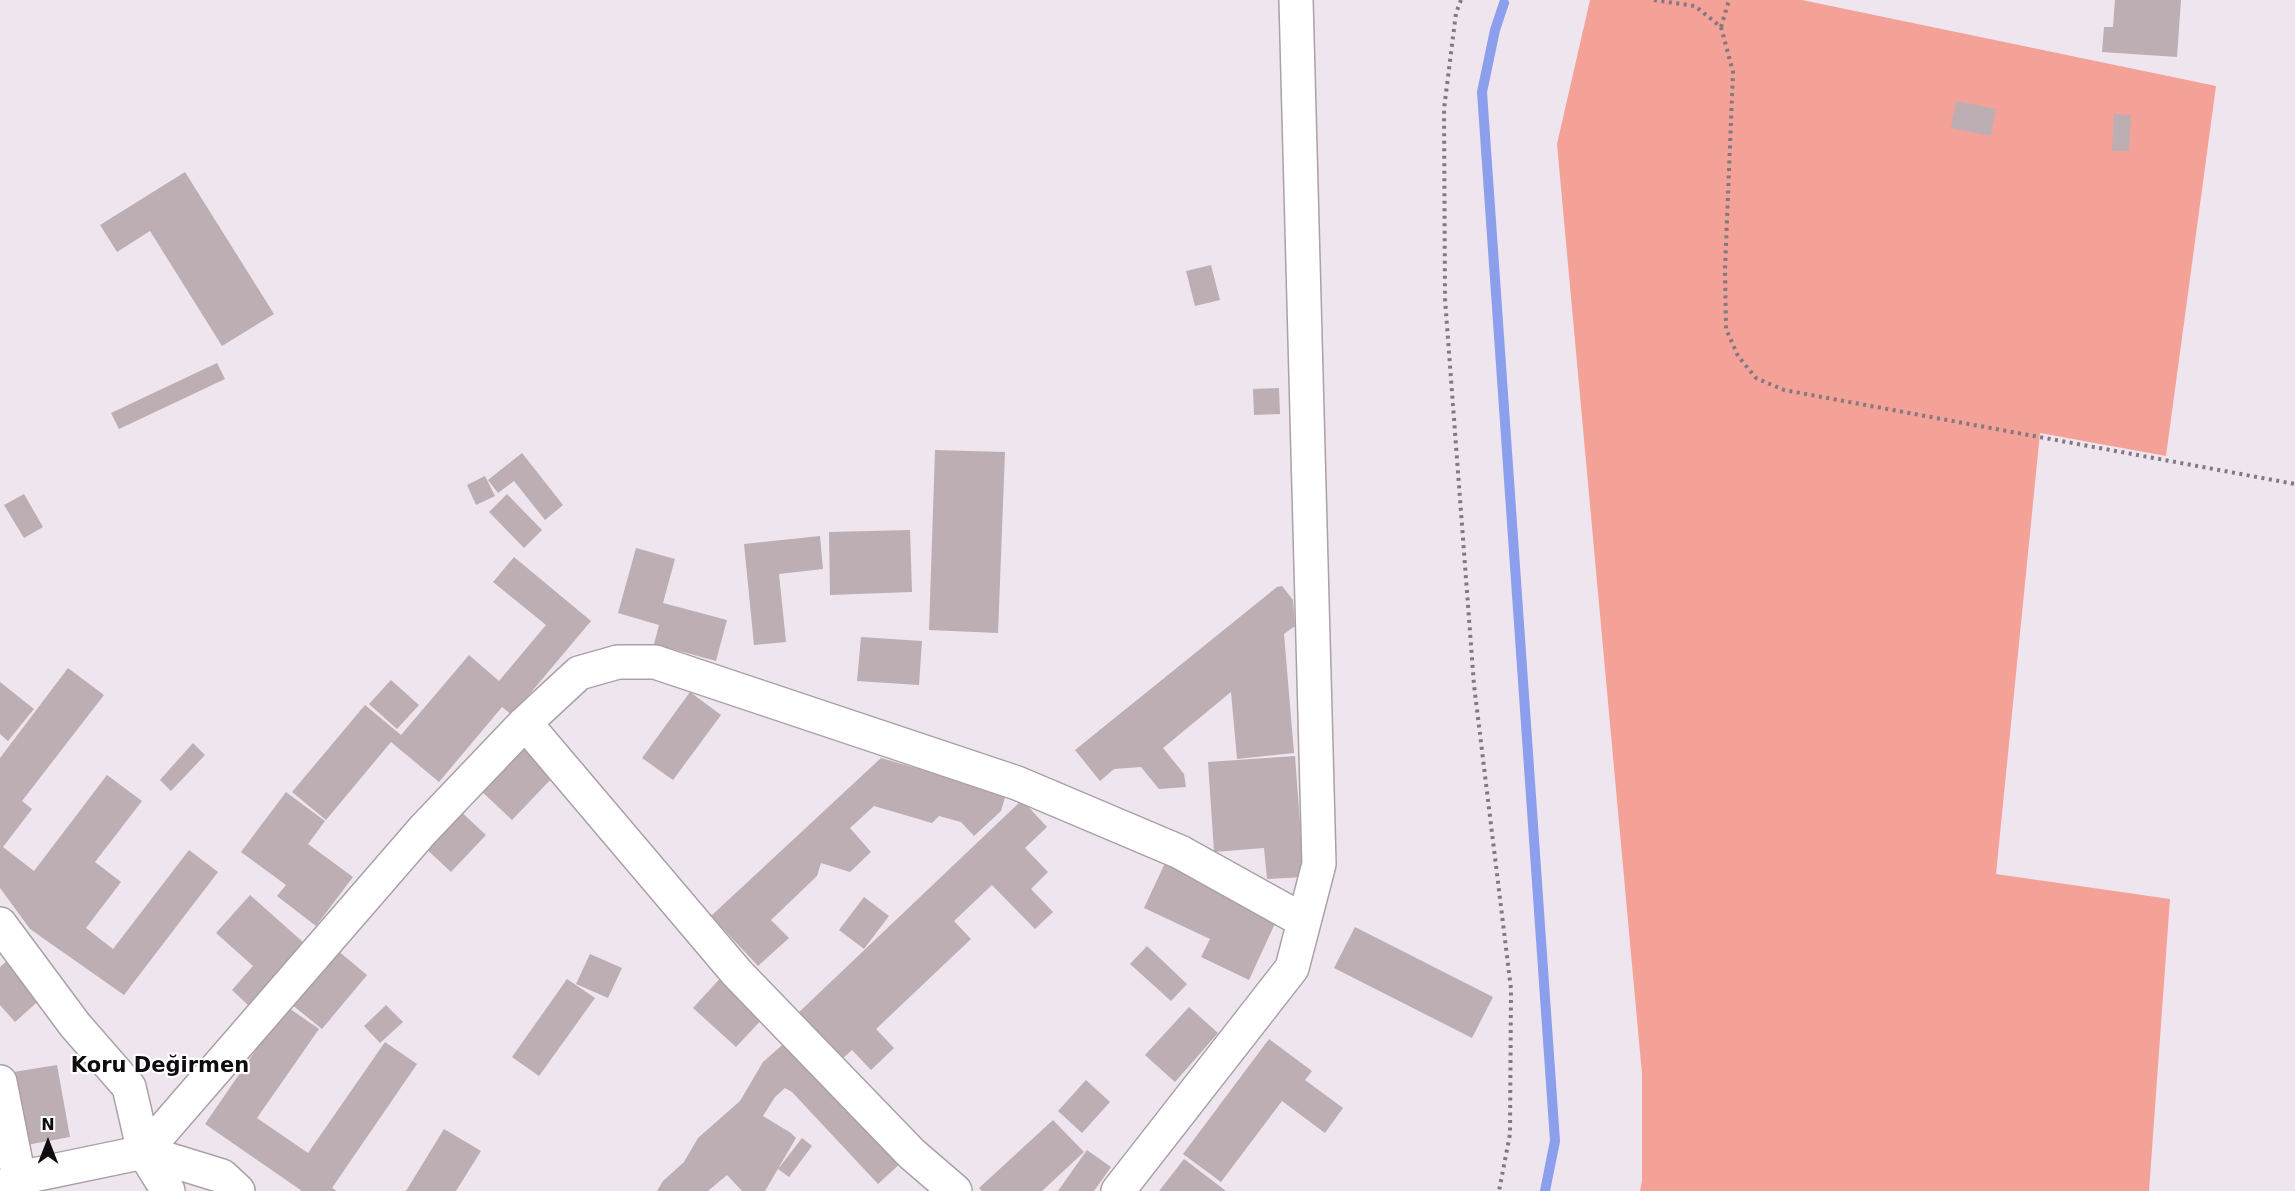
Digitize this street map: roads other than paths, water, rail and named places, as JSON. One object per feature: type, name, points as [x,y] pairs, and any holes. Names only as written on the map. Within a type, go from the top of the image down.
[{"type":"street","points":[[1118,1191],[1292,968],[1319,864],[1296,0]]},
{"type":"street","points":[[144,1152],[423,830],[525,723],[579,673],[618,662],[656,662],[1017,783],[1180,852],[1304,921]]},
{"type":"street","points":[[525,723],[737,973],[912,1154],[955,1191]]},
{"type":"street","points":[[0,924],[75,1025],[129,1087],[144,1152],[168,1191]]},
{"type":"street","points":[[0,1082],[10,1183],[144,1152],[222,1176],[238,1191]]},
{"type":"waterway","points":[[1504,3],[1495,30],[1482,92],[1555,1141],[1545,1191]]},
{"type":"district","name":"Koru Değirmen","points":[[160,1067]]}]
